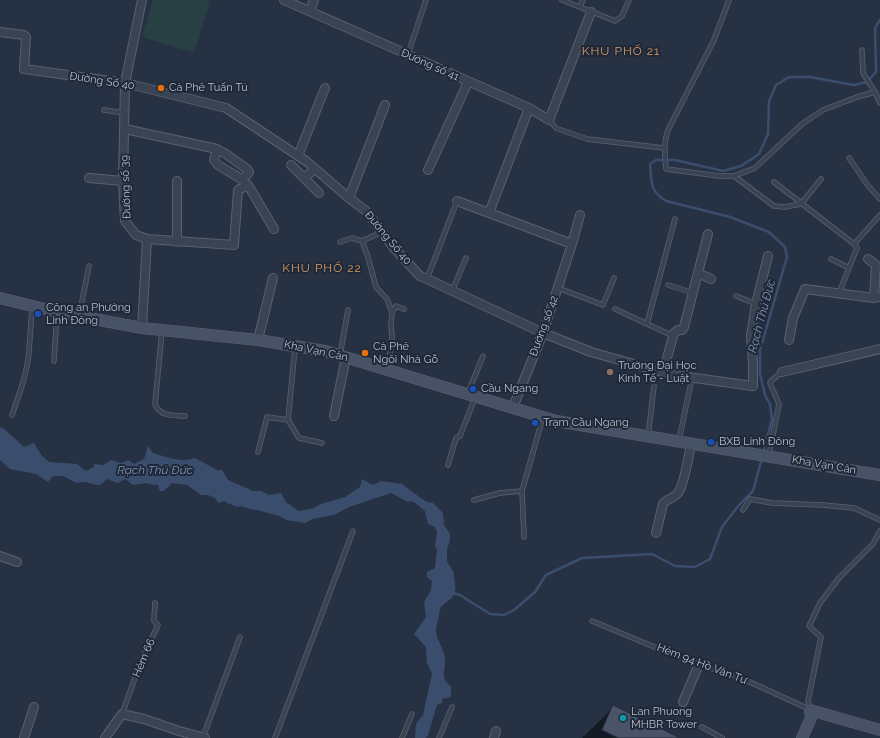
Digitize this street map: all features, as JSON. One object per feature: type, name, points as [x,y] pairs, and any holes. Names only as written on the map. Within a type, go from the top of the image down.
[{"type":"main road","name":"Kha Vạn Cân","points":[[0,298],[58,312],[142,328],[258,340],[325,351],[556,421],[880,475]]},
{"type":"main road","points":[[802,738],[811,718],[810,710],[880,730]]},
{"type":"street","points":[[126,83],[142,0]]},
{"type":"street","name":"Đường số 41","points":[[284,0],[529,108],[549,120]]},
{"type":"street","points":[[310,12],[314,0]]},
{"type":"street","points":[[549,120],[591,12]]},
{"type":"street","name":"Đường Số 40","points":[[0,32],[24,35],[26,37],[24,70],[126,83],[226,108],[298,156],[366,211],[394,248],[420,276],[543,333],[591,352],[663,372],[692,382],[753,386],[751,336],[756,304]]},
{"type":"street","points":[[428,170],[468,82]]},
{"type":"street","name":"Đường số 39","points":[[126,83],[123,181],[125,221],[136,235],[147,239]]},
{"type":"street","points":[[298,156],[324,88]]},
{"type":"street","points":[[349,198],[385,105]]},
{"type":"street","points":[[489,213],[529,108]]},
{"type":"street","points":[[125,129],[217,149]]},
{"type":"street","points":[[291,165],[319,194]]},
{"type":"street","points":[[304,178],[315,169]]},
{"type":"street","points":[[89,178],[123,181]]},
{"type":"street","points":[[177,181],[177,242]]},
{"type":"street","points":[[142,328],[147,239],[234,245],[238,190],[248,185],[274,229]]},
{"type":"street","points":[[457,201],[572,244]]},
{"type":"street","name":"Đường số 42","points":[[513,407],[543,333],[580,216]]},
{"type":"street","points":[[663,372],[673,336],[676,331],[682,330],[684,327],[708,234]]},
{"type":"street","points":[[756,304],[768,256]]},
{"type":"street","points":[[789,340],[793,318],[805,289],[877,297],[876,265],[868,259]]},
{"type":"street","points":[[698,273],[711,279]]},
{"type":"street","points":[[258,340],[273,278]]},
{"type":"street","points":[[782,372],[880,349]]},
{"type":"street","points":[[334,416],[343,356]]},
{"type":"street","points":[[656,533],[663,504],[678,493],[691,444]]},
{"type":"street","points":[[0,556],[17,562]]},
{"type":"street","points":[[683,702],[699,664]]},
{"type":"street","points":[[24,738],[34,707]]},
{"type":"street","points":[[105,738],[122,714],[144,719],[179,732],[204,738]]},
{"type":"lane","points":[[408,55],[426,0]]},
{"type":"lane","points":[[562,0],[615,21],[622,16],[630,0]]},
{"type":"lane","points":[[580,6],[583,0]]},
{"type":"lane","points":[[729,0],[714,40],[665,138],[664,148],[666,169],[711,175],[734,176],[755,168],[802,124],[823,110],[875,92]]},
{"type":"lane","points":[[862,50],[863,73],[880,102]]},
{"type":"lane","points":[[104,110],[125,113]]},
{"type":"lane","points":[[549,120],[556,128],[587,140],[664,148]]},
{"type":"lane","points":[[849,158],[869,187],[880,199]]},
{"type":"lane","points":[[734,176],[774,206],[784,207],[801,204],[821,179]]},
{"type":"lane","points":[[774,182],[854,244],[857,248],[839,293]]},
{"type":"lane","points":[[427,280],[457,201]]},
{"type":"lane","points":[[854,244],[880,215]]},
{"type":"lane","points":[[648,324],[675,219]]},
{"type":"lane","points":[[340,242],[352,238],[362,241],[382,232]]},
{"type":"lane","points":[[362,241],[376,287],[387,299],[392,312],[392,336],[388,370]]},
{"type":"lane","points":[[452,291],[466,258]]},
{"type":"lane","points":[[831,259],[850,268]]},
{"type":"lane","points":[[79,316],[89,266]]},
{"type":"lane","points":[[558,288],[603,305],[614,278]]},
{"type":"lane","points":[[668,285],[693,293]]},
{"type":"lane","points":[[736,296],[756,304]]},
{"type":"lane","points":[[12,416],[27,366],[32,306]]},
{"type":"lane","points":[[392,312],[396,306],[404,309]]},
{"type":"lane","points":[[615,309],[673,336]]},
{"type":"lane","points":[[343,356],[348,310]]},
{"type":"lane","points":[[54,361],[58,312]]},
{"type":"lane","points":[[162,331],[155,404],[157,409],[165,415],[185,416]]},
{"type":"lane","points":[[295,345],[288,420],[299,438],[322,444]]},
{"type":"lane","points":[[448,465],[456,438],[460,436],[483,356]]},
{"type":"lane","points":[[769,456],[778,404],[770,384],[771,381],[782,372]]},
{"type":"lane","points":[[679,442],[692,382]]},
{"type":"lane","points":[[648,436],[654,386]]},
{"type":"lane","points":[[258,452],[267,417],[288,420]]},
{"type":"lane","points":[[524,537],[522,491],[543,417]]},
{"type":"lane","points":[[474,500],[500,493],[522,491]]},
{"type":"lane","points":[[743,510],[750,499],[772,503],[854,508],[880,520]]},
{"type":"lane","points":[[810,710],[808,702],[821,637],[809,626],[820,603],[839,578],[873,544],[880,531]]},
{"type":"lane","points":[[275,738],[353,532]]},
{"type":"lane","name":"Hẻm 66","points":[[122,714],[141,661],[158,625],[154,621],[155,603]]},
{"type":"lane","name":"Hẻm 94 Hồ Văn Tư","points":[[592,621],[699,664],[741,678],[810,710]]},
{"type":"lane","points":[[204,738],[240,637]]},
{"type":"lane","points":[[439,738],[452,707]]},
{"type":"lane","points":[[402,738],[412,714]]},
{"type":"lane","points":[[702,727],[722,738]]},
{"type":"green space","points":[[153,0],[205,0],[210,2],[194,53],[142,37]]},
{"type":"water","name":"Rạch Thủ Đức","points":[[0,427],[24,447],[34,443],[42,456],[49,462],[77,464],[86,471],[94,467],[94,464],[104,465],[111,460],[121,463],[128,460],[134,464],[144,459],[148,446],[153,453],[169,458],[185,460],[195,458],[217,470],[222,470],[228,480],[253,491],[261,491],[269,495],[281,493],[286,502],[299,511],[314,508],[321,504],[345,497],[360,487],[362,479],[373,485],[381,481],[402,484],[422,499],[433,503],[443,513],[444,525],[450,534],[447,550],[447,561],[454,573],[455,589],[453,596],[441,607],[436,628],[437,637],[445,657],[444,678],[451,686],[451,697],[442,699],[442,703],[437,705],[426,738],[415,738],[416,724],[423,715],[432,674],[427,663],[426,647],[414,634],[426,617],[424,602],[431,590],[432,581],[427,577],[427,572],[435,568],[437,550],[435,546],[437,532],[435,527],[428,524],[425,511],[414,502],[406,501],[391,493],[349,507],[334,515],[312,519],[306,523],[286,520],[279,516],[241,506],[238,507],[225,501],[218,503],[215,498],[208,495],[201,495],[187,485],[172,483],[164,491],[160,491],[158,485],[146,483],[133,485],[125,479],[118,483],[107,479],[100,485],[83,482],[77,483],[63,476],[53,476],[48,482],[36,474],[10,469],[0,460]]},
{"type":"building","name":"Lan Phuong MHBR Tower","points":[[613,705],[680,738],[618,738],[602,730]]},
{"type":"waterway","name":"Rạch Thủ Đức","points":[[763,453],[772,419],[770,404],[765,395],[760,374],[760,350],[787,257],[785,247],[769,232],[730,217],[666,201],[652,186],[650,164],[656,160],[675,160],[723,171],[741,166],[759,154],[768,134],[769,101],[776,85],[789,77],[810,77],[854,85],[867,82],[876,72],[875,28],[880,20]]},
{"type":"waterway","name":"Rạch Thủ Đức","points":[[453,593],[460,595],[490,614],[504,615],[514,610],[535,592],[546,575],[582,558],[652,554],[675,566],[695,567],[710,559],[722,527],[739,505],[753,491],[762,458]]},
{"type":"place","name":"Cà Phê Tuấn Tú","points":[[161,88]]},
{"type":"place","name":"Công an Phường Linh Đông","points":[[38,314]]},
{"type":"place","name":"Cà Phê Ngôi Nhà Gỗ","points":[[365,353]]},
{"type":"place","name":"Trường Đại Học Kinh Tế - Luật","points":[[610,372]]},
{"type":"place","name":"Cầu Ngang","points":[[473,389]]},
{"type":"place","name":"Trạm Cầu Ngang","points":[[535,423]]},
{"type":"place","name":"BXB Linh Đông","points":[[711,442]]},
{"type":"place","name":"Lan Phuong MHBR Tower","points":[[623,718]]},
{"type":"district","name":"KHU PHỐ 21","points":[[621,51]]},
{"type":"district","name":"KHU PHỐ 22","points":[[322,268]]}]
